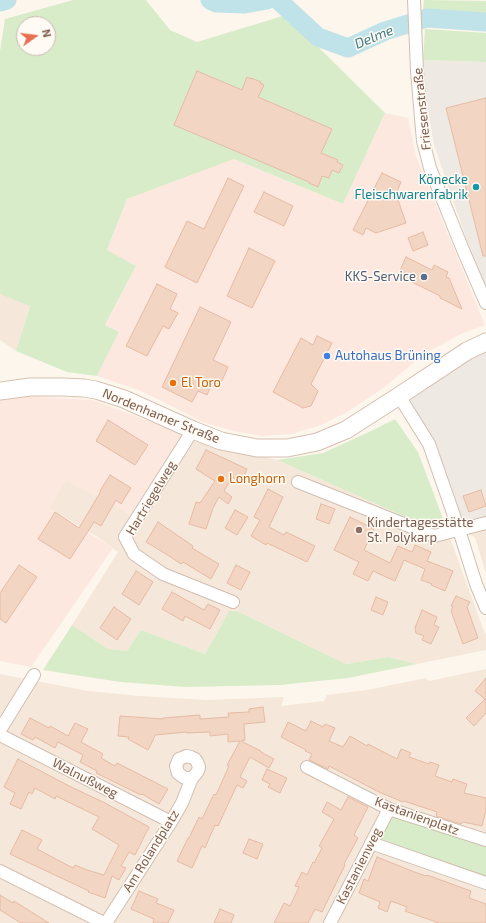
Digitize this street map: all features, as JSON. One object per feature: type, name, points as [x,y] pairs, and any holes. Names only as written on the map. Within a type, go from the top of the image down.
[{"type":"street","name":"Friesenstraße","points":[[414,4],[417,71],[423,140],[430,168],[486,303]]},
{"type":"street","name":"Nordenhamer Straße","points":[[0,391],[30,387],[84,388],[96,390],[124,399],[221,441],[257,448],[287,448],[317,442],[346,430],[467,351],[486,342]]},
{"type":"street","points":[[398,396],[429,444],[476,584],[486,608]]},
{"type":"street","name":"Hartriegelweg","points":[[193,430],[125,537],[134,554],[162,574],[233,602]]},
{"type":"street","points":[[298,482],[434,536],[486,523]]},
{"type":"street","points":[[0,730],[34,675]]},
{"type":"street","name":"Walnußweg","points":[[0,735],[171,822]]},
{"type":"street","name":"Kastanienplatz","points":[[307,767],[389,809],[486,840]]},
{"type":"street","name":"Am Rolandplatz","points":[[105,923],[171,822],[182,803],[192,778]]},
{"type":"street","name":"Kastanienweg","points":[[330,923],[389,809]]},
{"type":"street","points":[[371,843],[486,883]]},
{"type":"street","points":[[0,871],[105,923]]},
{"type":"shaded area","points":[[423,60],[486,62],[486,296],[434,145],[426,98]]},
{"type":"shaded area","points":[[385,113],[408,118],[416,156],[485,325],[461,334],[424,354],[386,386],[349,411],[321,425],[291,434],[262,436],[233,431],[203,422],[141,391],[97,376],[119,332],[105,326],[136,266],[107,251],[127,199],[234,159],[343,204]]},
{"type":"shaded area","points":[[0,294],[30,305],[16,351],[0,340]]},
{"type":"shaded area","points":[[486,339],[486,526],[463,532],[427,436],[398,393]]},
{"type":"shaded area","points":[[25,396],[93,400],[185,435],[135,517],[66,480],[49,508],[113,548],[31,667],[0,661],[0,397]]},
{"type":"shaded area","points":[[197,438],[277,460],[426,526],[445,524],[486,635],[486,650],[417,664],[389,657],[346,664],[237,611],[229,611],[205,654],[141,630],[127,651],[108,649],[72,625],[118,552],[96,536],[49,508],[66,479],[141,520]]},
{"type":"shaded area","points":[[486,526],[486,574],[475,537],[463,532]]},
{"type":"shaded area","points":[[486,669],[486,923],[0,923],[0,674],[88,691],[140,696],[207,700],[284,697],[281,706],[324,701],[327,695],[367,690],[426,678],[429,681]]},
{"type":"green space","points":[[73,0],[146,0],[170,30],[197,42],[286,15],[385,113],[343,204],[234,159],[127,199],[107,250],[136,266],[105,325],[119,332],[97,376],[67,372],[16,351],[30,306],[0,294],[0,51],[5,19]]},
{"type":"green space","points":[[424,0],[486,1],[486,15],[423,10]]},
{"type":"green space","points":[[425,29],[486,33],[486,62],[423,60]]},
{"type":"green space","points":[[395,419],[418,452],[445,524],[426,526],[277,460],[323,453]]},
{"type":"green space","points":[[229,611],[237,611],[346,664],[389,657],[417,664],[348,678],[280,685],[186,687],[120,682],[43,670],[72,625],[108,649],[127,651],[141,630],[205,654]]},
{"type":"green space","points":[[393,816],[486,845],[486,879],[379,840]]},
{"type":"building","points":[[197,71],[242,90],[247,77],[261,82],[260,83],[264,85],[258,97],[332,129],[321,153],[338,160],[337,162],[343,165],[339,173],[332,170],[329,178],[322,176],[318,187],[174,125]]},
{"type":"building","name":"Könecke Fleischwarenfabrik","points":[[486,98],[486,256],[483,256],[446,108]]},
{"type":"building","points":[[382,173],[401,182],[396,194],[406,223],[376,233],[366,228],[363,235],[353,230]]},
{"type":"building","points":[[228,178],[244,186],[197,283],[165,267],[187,221],[204,229]]},
{"type":"building","points":[[264,192],[293,206],[284,226],[254,212]]},
{"type":"building","points":[[423,232],[428,245],[413,251],[408,238]]},
{"type":"building","points":[[249,248],[275,261],[252,308],[227,296]]},
{"type":"building","points":[[406,257],[432,270],[434,265],[448,272],[446,277],[449,278],[462,309],[398,275]]},
{"type":"building","points":[[157,284],[177,294],[170,309],[178,313],[169,329],[163,326],[147,356],[126,346]]},
{"type":"building","points":[[200,307],[231,322],[213,360],[228,367],[219,387],[212,383],[207,395],[198,391],[192,402],[162,387]]},
{"type":"building","points":[[317,336],[332,343],[311,384],[318,391],[311,406],[303,408],[273,392],[301,338],[313,345]]},
{"type":"building","points":[[108,420],[148,445],[135,465],[96,441]]},
{"type":"building","name":"Longhorn","points":[[206,450],[247,469],[242,481],[232,477],[224,491],[232,497],[228,504],[219,497],[213,508],[206,529],[189,524],[196,502],[200,503],[215,481],[196,469]]},
{"type":"building","points":[[110,475],[131,488],[121,504],[116,500],[101,526],[94,522],[70,559],[38,539],[55,512],[79,528]]},
{"type":"building","points":[[268,489],[283,497],[269,527],[284,535],[286,532],[315,546],[307,562],[267,543],[266,545],[251,536],[260,520],[254,517]]},
{"type":"building","points":[[481,490],[486,506],[469,512],[463,496]]},
{"type":"building","points":[[321,504],[335,509],[329,524],[316,519]]},
{"type":"building","points":[[235,510],[248,517],[237,535],[225,528]]},
{"type":"building","points":[[350,517],[374,529],[364,550],[390,563],[398,546],[412,552],[415,545],[431,552],[427,561],[453,571],[445,591],[421,580],[425,569],[404,560],[395,581],[373,571],[368,581],[353,574],[359,562],[334,550]]},
{"type":"building","points":[[158,522],[193,546],[192,548],[219,564],[211,579],[183,562],[181,564],[146,542]]},
{"type":"building","points":[[19,565],[37,577],[6,623],[0,619],[0,593]]},
{"type":"building","points":[[236,565],[250,572],[241,590],[227,583]]},
{"type":"building","points":[[136,571],[153,582],[139,605],[122,594]]},
{"type":"building","points":[[172,592],[204,610],[208,604],[220,610],[210,629],[185,616],[183,621],[162,609]]},
{"type":"building","points":[[456,596],[470,602],[467,607],[478,638],[463,644],[451,611],[453,606],[451,606]]},
{"type":"building","points":[[376,597],[388,602],[383,615],[371,610]]},
{"type":"building","points":[[114,607],[131,619],[117,640],[100,628]]},
{"type":"building","points":[[422,610],[437,617],[434,625],[439,627],[431,644],[422,640],[424,636],[416,633],[415,628]]},
{"type":"building","points":[[486,678],[486,713],[474,726],[466,718],[485,699],[475,691]]},
{"type":"building","points":[[263,707],[265,722],[244,724],[245,740],[241,741],[274,759],[269,768],[250,757],[240,777],[247,781],[243,788],[237,785],[218,826],[215,825],[205,848],[202,846],[192,868],[177,861],[199,817],[202,819],[214,794],[216,795],[229,766],[227,765],[240,741],[228,742],[228,734],[210,736],[210,732],[187,732],[155,735],[148,750],[128,739],[129,737],[118,736],[120,716],[163,719],[200,715],[200,719],[229,717],[228,713],[249,712],[249,709]]},
{"type":"building","points":[[30,718],[49,728],[50,726],[68,736],[75,723],[88,729],[81,742],[103,754],[101,758],[115,766],[117,763],[168,789],[159,804],[142,794],[141,795],[96,773],[97,771],[80,762],[83,755],[58,742],[55,748],[35,737],[33,740],[21,734]]},
{"type":"building","points":[[311,721],[323,727],[325,724],[335,728],[329,741],[343,747],[350,736],[367,746],[368,744],[397,759],[401,749],[411,753],[409,757],[429,764],[430,762],[439,765],[435,776],[452,782],[453,779],[467,784],[464,793],[486,798],[486,810],[482,826],[463,822],[461,824],[436,816],[437,812],[404,801],[403,802],[379,792],[329,766],[328,769],[309,760],[312,754],[281,737],[288,722],[306,731]]},
{"type":"building","points":[[18,759],[149,827],[135,855],[129,852],[121,866],[126,868],[119,880],[112,876],[105,898],[88,892],[89,891],[10,854],[22,830],[42,840],[37,849],[73,868],[75,865],[104,875],[119,845],[92,829],[99,817],[56,796],[55,799],[35,788],[32,794],[29,792],[21,809],[10,804],[15,793],[4,787]]},
{"type":"building","points":[[267,769],[287,778],[280,793],[268,787],[270,784],[262,780]]},
{"type":"building","points":[[348,797],[368,807],[354,835],[358,838],[344,864],[345,865],[322,912],[315,909],[308,923],[274,923],[284,903],[290,906],[299,887],[295,886],[302,872],[307,875],[322,848],[319,846],[334,819],[322,812],[327,802],[341,810]]},
{"type":"building","points":[[249,839],[263,844],[257,859],[243,853]]},
{"type":"building","points":[[377,857],[412,871],[471,891],[469,898],[486,904],[486,923],[439,923],[405,911],[407,907],[391,901],[387,912],[378,908],[380,902],[359,893],[364,879],[368,881]]},
{"type":"building","points":[[139,891],[158,899],[156,903],[174,910],[168,923],[153,923],[154,919],[131,909]]},
{"type":"building","points":[[0,895],[13,903],[14,901],[49,923],[21,923],[0,910]]},
{"type":"building","points":[[220,909],[234,915],[231,923],[214,923]]},
{"type":"waterway","name":"Delme","points":[[0,2],[7,0]]},
{"type":"waterway","name":"Delme","points":[[210,0],[216,3],[245,4],[267,0]]},
{"type":"waterway","name":"Delme","points":[[278,0],[318,37],[348,48],[385,31],[427,18],[486,22]]},
{"type":"place","name":"Könecke Fleischwarenfabrik","points":[[476,187]]},
{"type":"place","name":"KKS-Service","points":[[424,277]]},
{"type":"place","name":"Autohaus Brüning","points":[[327,356]]},
{"type":"place","name":"El Toro","points":[[173,383]]},
{"type":"place","name":"Longhorn","points":[[221,479]]},
{"type":"place","name":"Kindertagesstätte St. Polykarp","points":[[359,530]]}]
